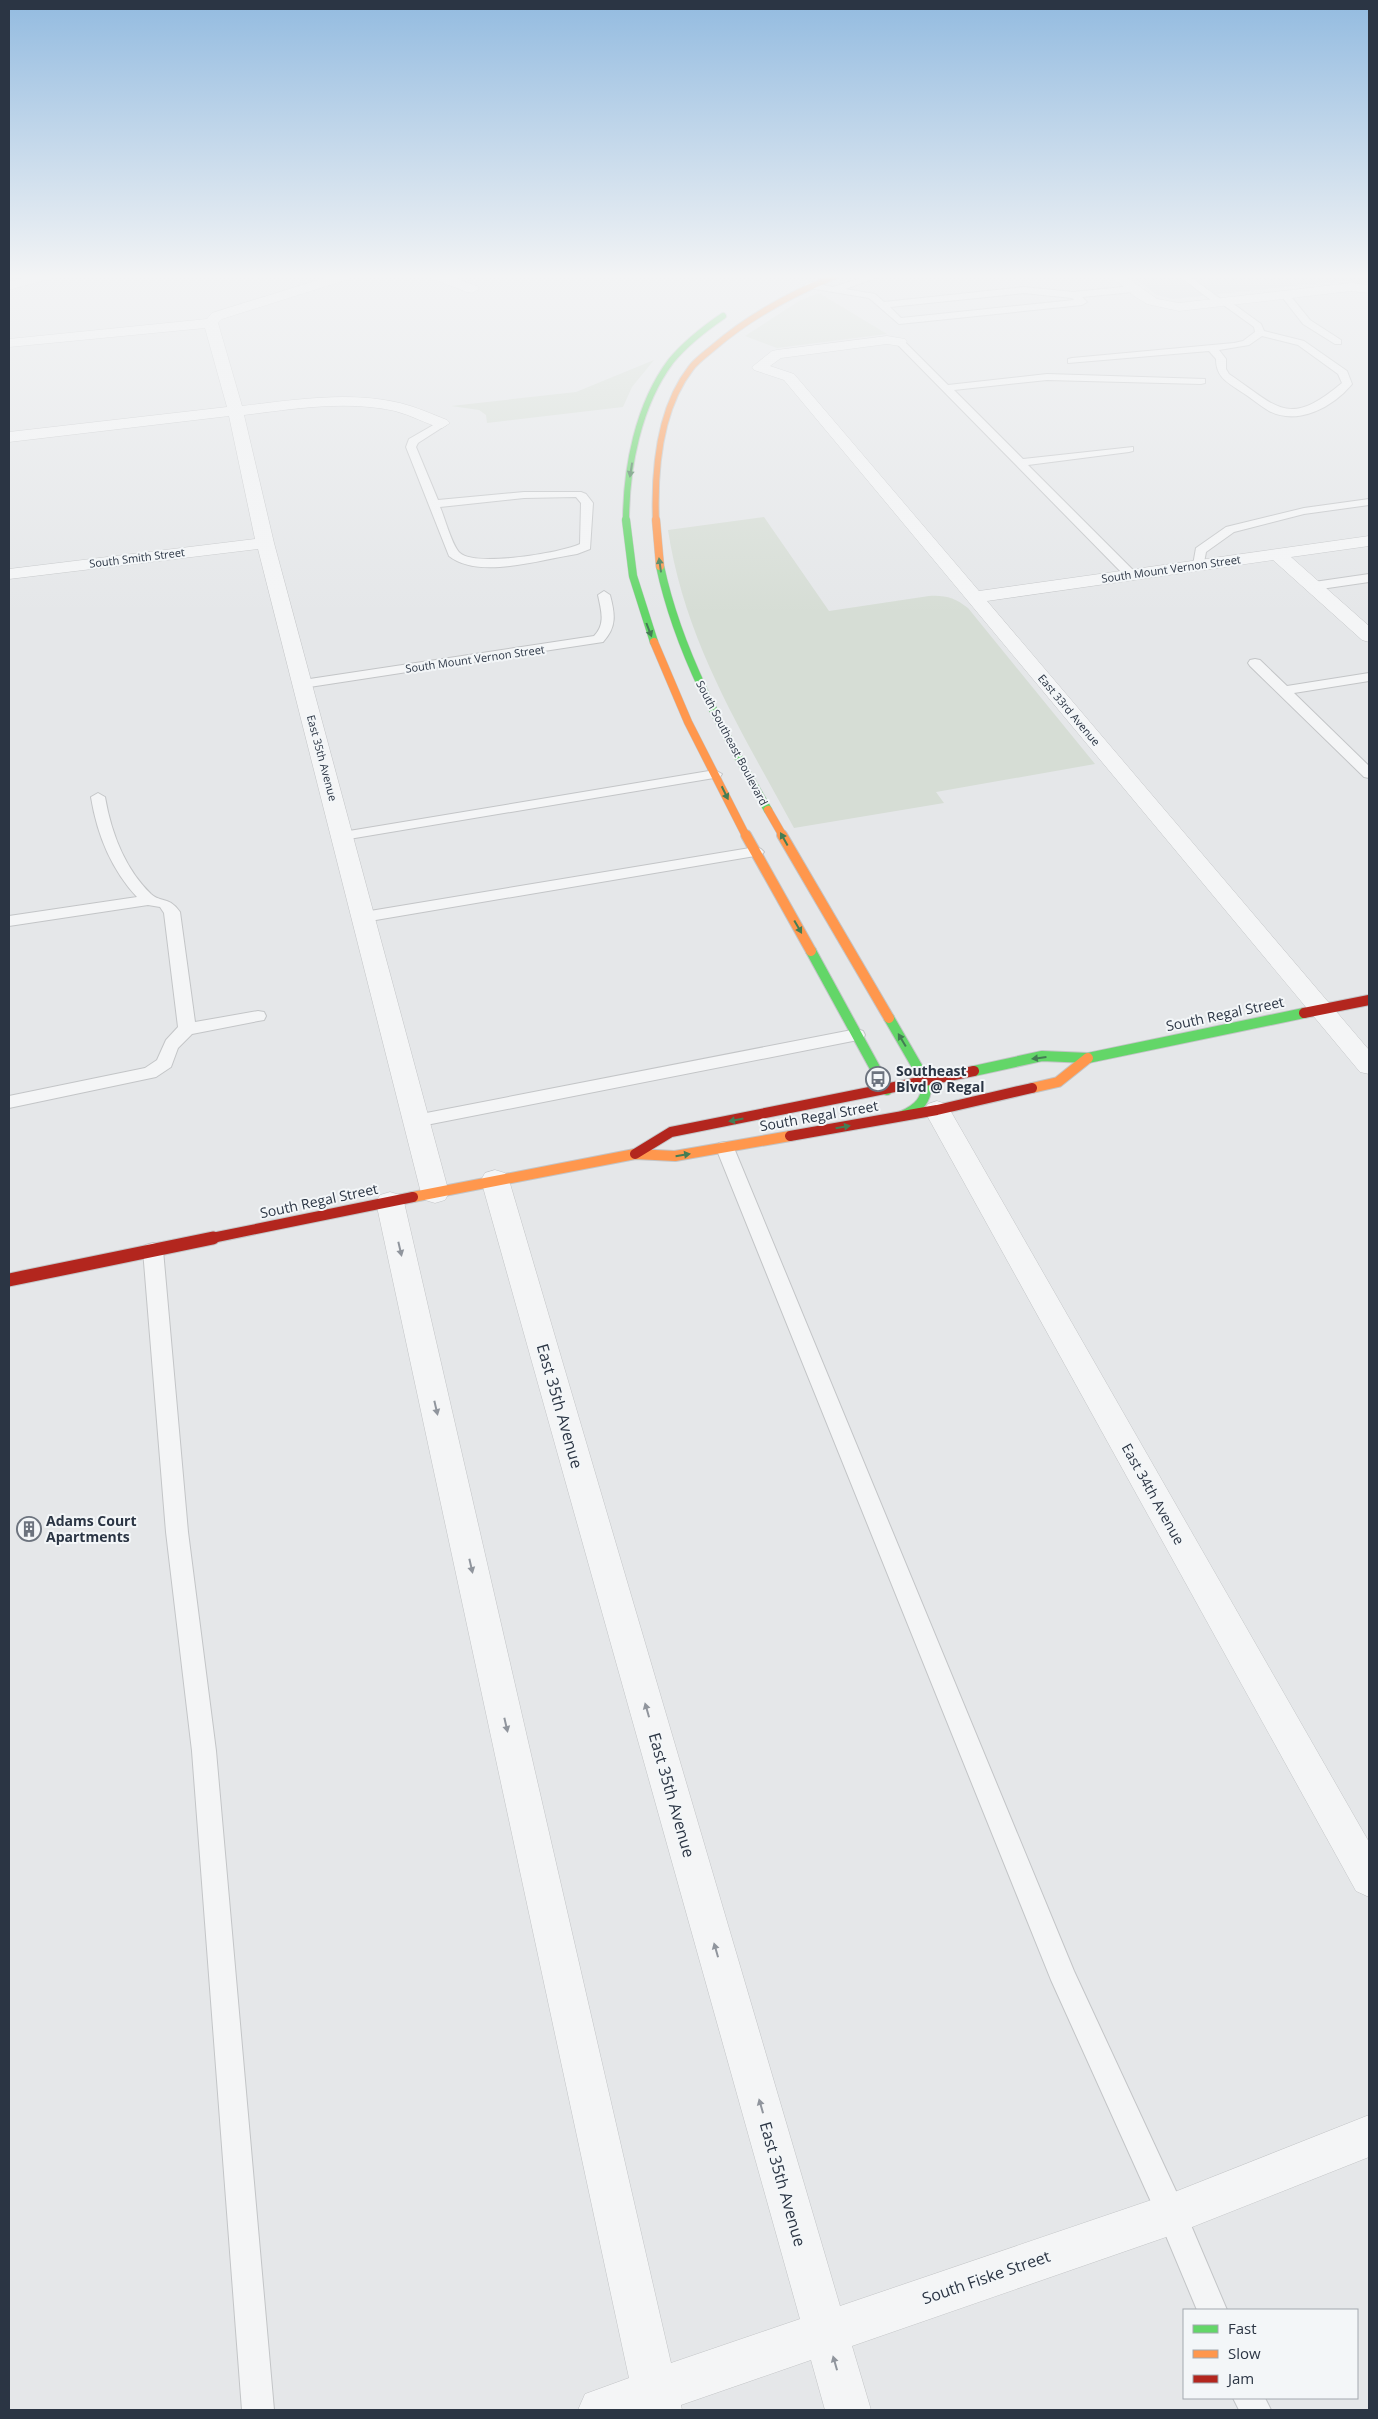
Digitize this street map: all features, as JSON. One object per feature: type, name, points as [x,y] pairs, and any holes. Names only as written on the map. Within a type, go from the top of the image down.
[{"type":"main road","points":[[653,389],[649,396],[636,440],[626,524],[633,573],[644,618],[671,687],[715,774],[887,1090],[905,1098],[930,1097]]},
{"type":"main road","name":"South Southeast Boulevard","points":[[680,389],[667,420],[656,472],[655,526],[663,584],[679,634],[705,696],[930,1097]]},
{"type":"main road","name":"South Regal Street","points":[[9,1280],[435,1192],[635,1154],[675,1156],[900,1117],[930,1097],[1042,1056],[1088,1058],[1369,1000]]},
{"type":"main road","name":"South Regal Street","points":[[635,1154],[672,1132],[887,1090],[930,1097],[990,1097],[1058,1082],[1088,1058]]},
{"type":"street","name":"East 35th Avenue","points":[[230,389],[265,543],[435,1192]]},
{"type":"street","name":"East 33rd Avenue","points":[[797,389],[1369,1066]]},
{"type":"street","points":[[9,436],[306,403],[354,401],[398,407],[442,423]]},
{"type":"street","name":"South Mount Vernon Street","points":[[974,597],[1369,541]]},
{"type":"street","name":"South Smith Street","points":[[9,574],[265,543]]},
{"type":"street","points":[[1277,554],[1369,636]]},
{"type":"street","name":"East 34th Avenue","points":[[930,1097],[1369,1878]]},
{"type":"street","name":"East 35th Avenue","points":[[495,1180],[848,2410]]},
{"type":"street","points":[[390,1202],[657,2401]]},
{"type":"street","name":"South Fiske Street","points":[[601,2410],[657,2401],[826,2332],[1172,2214],[1369,2136]]},
{"type":"lane","points":[[947,389],[1130,574]]},
{"type":"lane","points":[[1244,389],[1274,409],[1282,412],[1298,412],[1318,408],[1341,389]]},
{"type":"lane","points":[[434,504],[524,495],[577,494],[582,496],[587,503],[586,546],[577,550],[488,563],[467,561],[453,553],[411,447],[413,441],[442,423]]},
{"type":"lane","points":[[1021,463],[1128,449]]},
{"type":"lane","points":[[1199,565],[1200,551],[1230,529],[1304,511],[1369,502]]},
{"type":"lane","points":[[1314,586],[1369,578]]},
{"type":"lane","name":"South Mount Vernon Street","points":[[303,684],[592,641],[606,632],[609,624],[604,595]]},
{"type":"lane","points":[[1255,663],[1369,774]]},
{"type":"lane","points":[[1283,691],[1369,677]]},
{"type":"lane","points":[[1354,760],[1369,757]]},
{"type":"lane","points":[[343,836],[715,774]]},
{"type":"lane","points":[[98,797],[102,822],[126,876],[148,900]]},
{"type":"lane","points":[[364,917],[756,852]]},
{"type":"lane","points":[[9,921],[148,900],[165,904],[172,912],[187,1028]]},
{"type":"lane","points":[[9,1102],[150,1073],[165,1063],[166,1050],[187,1028],[258,1016]]},
{"type":"lane","points":[[416,1121],[858,1035]]},
{"type":"lane","points":[[725,1148],[1064,1980],[1172,2214],[1212,2309]]},
{"type":"lane","points":[[153,1250],[177,1532],[204,1751],[258,2410]]},
{"type":"shaded area","points":[[584,389],[631,389],[623,407],[487,423],[486,415],[479,410],[451,406],[576,392]]},
{"type":"shaded area","points":[[764,517],[829,611],[929,596],[950,598],[968,608],[1095,764],[936,792],[944,803],[794,828],[735,720],[701,648],[687,610],[676,571],[668,530]]},
{"type":"traffic: fast","points":[[654,389],[641,420],[635,443],[626,518],[631,563],[637,590],[654,642]]},
{"type":"traffic: fast","points":[[660,566],[667,599],[689,662],[719,722],[768,810]]},
{"type":"traffic: fast","points":[[811,951],[887,1090]]},
{"type":"traffic: fast","points":[[974,1071],[1042,1056],[1088,1058],[1304,1013]]},
{"type":"traffic: fast","points":[[889,1018],[926,1082],[927,1088],[922,1104],[902,1116]]},
{"type":"traffic: slow","points":[[660,566],[656,518],[658,464],[668,412],[677,389]]},
{"type":"traffic: slow","points":[[654,642],[706,761],[811,951]]},
{"type":"traffic: slow","points":[[768,810],[889,1018]]},
{"type":"traffic: slow","points":[[1032,1088],[1058,1082],[1088,1058]]},
{"type":"traffic: slow","points":[[413,1197],[635,1154],[675,1156],[790,1136]]},
{"type":"traffic: jam","points":[[1304,1013],[1369,1000]]},
{"type":"traffic: jam","points":[[635,1154],[671,1132],[974,1071]]},
{"type":"traffic: jam","points":[[790,1136],[937,1110],[1032,1088]]},
{"type":"traffic: jam","points":[[9,1280],[413,1197]]},
{"type":"place","name":"Southeast Blvd @ Regal","points":[[878,1079]]},
{"type":"place","name":"Adams Court Apartments","points":[[29,1529]]}]
